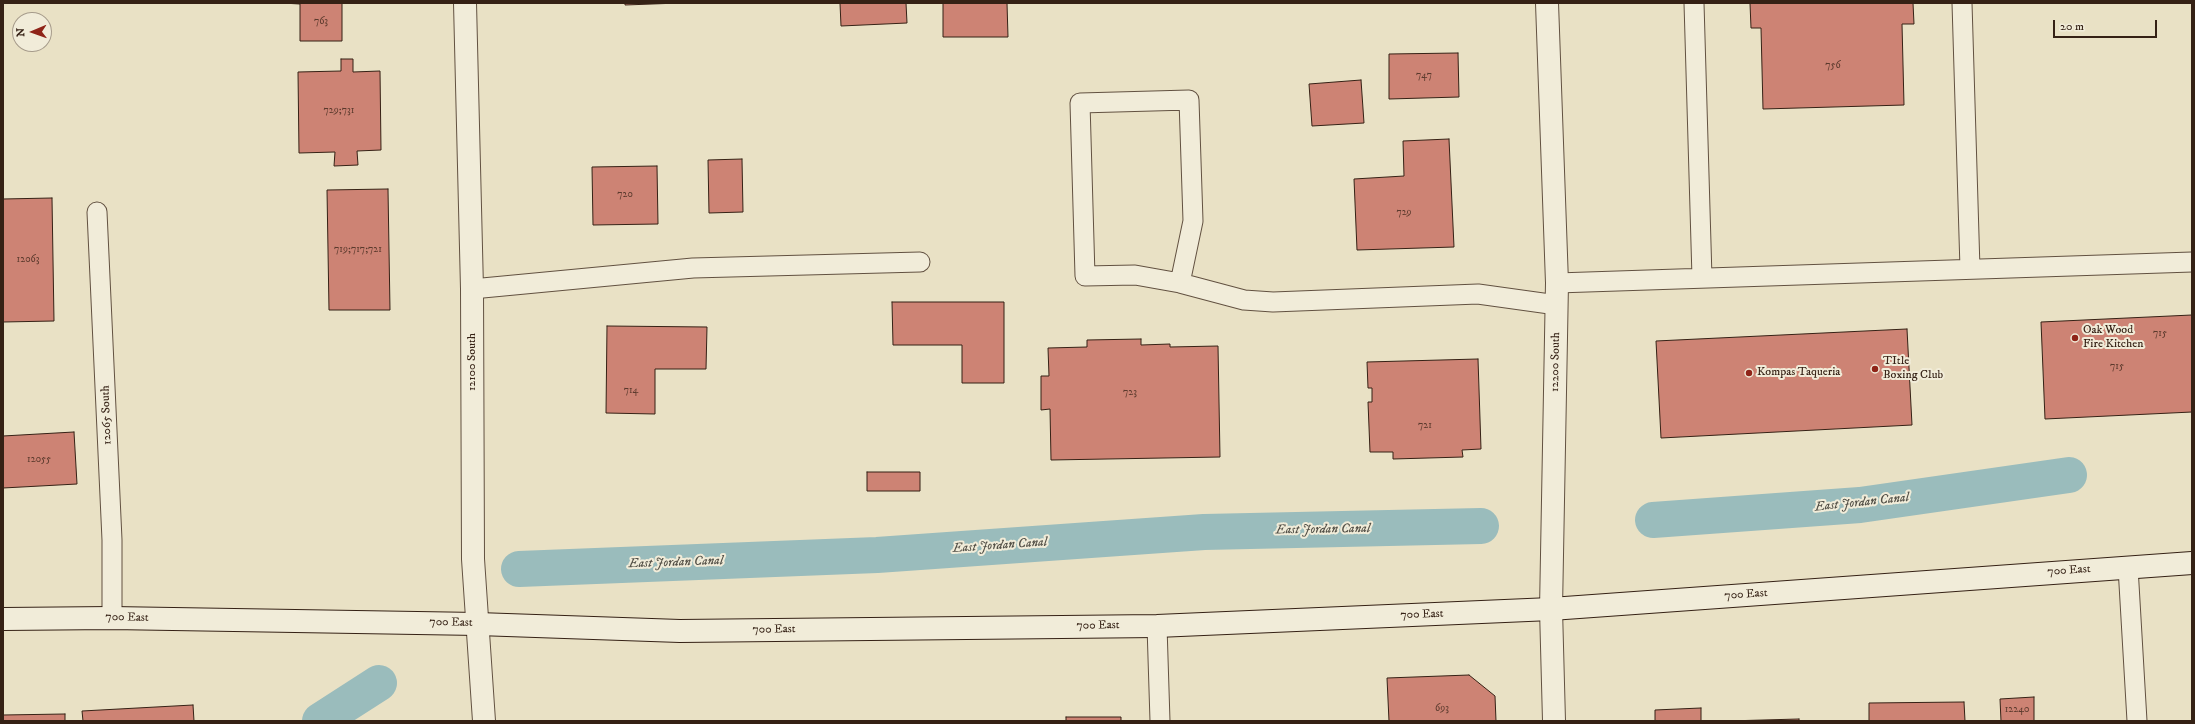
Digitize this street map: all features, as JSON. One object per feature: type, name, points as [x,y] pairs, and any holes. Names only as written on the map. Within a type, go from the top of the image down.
[{"type":"main road","name":"12100 South","points":[[465,3],[472,289],[473,559],[484,721]]},
{"type":"main road","name":"12200 South","points":[[1547,3],[1557,294],[1551,609],[1554,721]]},
{"type":"main road","name":"700 East","points":[[3,619],[112,618],[478,624],[680,631],[1157,626],[1551,609],[2192,563]]},
{"type":"lane","points":[[1694,3],[1702,278]]},
{"type":"lane","points":[[1962,3],[1970,269]]},
{"type":"lane","points":[[1180,282],[1193,221],[1189,100],[1080,103],[1085,276],[1135,275],[1180,282],[1244,300],[1273,302],[1478,294],[1557,294],[1702,278],[2192,262]]},
{"type":"lane","name":"12065 South","points":[[97,212],[112,540],[112,618]]},
{"type":"lane","points":[[472,289],[693,268],[920,262]]},
{"type":"lane","points":[[2128,567],[2136,721]]},
{"type":"lane","points":[[1157,626],[1160,721]]},
{"type":"building","points":[[282,3],[342,3],[342,41],[300,41],[300,4]]},
{"type":"building","points":[[625,3],[679,3],[625,5]]},
{"type":"building","points":[[840,3],[906,3],[907,23],[841,26]]},
{"type":"building","points":[[943,3],[1007,3],[1008,37],[943,37]]},
{"type":"building","points":[[1750,3],[1913,3],[1914,24],[1902,24],[1904,105],[1763,109],[1761,28],[1751,28]]},
{"type":"building","points":[[1458,53],[1459,97],[1389,99],[1389,54]]},
{"type":"building","points":[[341,59],[353,59],[353,72],[380,71],[381,150],[357,151],[358,165],[334,166],[335,152],[299,153],[298,72],[341,71]]},
{"type":"building","points":[[1361,80],[1364,123],[1312,126],[1309,84]]},
{"type":"building","points":[[1449,139],[1454,247],[1357,250],[1354,179],[1404,176],[1403,141]]},
{"type":"building","points":[[742,159],[743,212],[709,213],[708,160]]},
{"type":"building","points":[[657,166],[658,224],[593,225],[592,167]]},
{"type":"building","points":[[388,189],[390,310],[329,310],[327,190]]},
{"type":"building","points":[[52,198],[54,321],[3,322],[3,199]]},
{"type":"building","points":[[892,302],[1004,302],[1004,383],[962,383],[962,345],[893,345]]},
{"type":"building","points":[[2192,315],[2192,412],[2045,419],[2041,322]]},
{"type":"building","points":[[607,326],[707,327],[706,369],[655,369],[655,414],[606,413]]},
{"type":"building","points":[[1907,329],[1912,425],[1661,438],[1656,341]]},
{"type":"building","points":[[1141,339],[1141,345],[1170,344],[1170,347],[1218,346],[1220,457],[1051,460],[1050,409],[1041,410],[1041,376],[1049,376],[1048,348],[1087,347],[1087,340]]},
{"type":"building","points":[[1478,359],[1481,449],[1462,450],[1463,457],[1393,459],[1393,452],[1370,452],[1368,402],[1372,402],[1372,388],[1368,388],[1367,362]]},
{"type":"building","points":[[74,432],[77,484],[3,488],[3,436]]},
{"type":"building","points":[[867,472],[920,472],[920,491],[867,491]]},
{"type":"building","points":[[1469,675],[1495,696],[1496,721],[1389,721],[1387,678]]},
{"type":"building","points":[[2034,697],[2034,721],[2001,721],[2000,699]]},
{"type":"building","points":[[1964,702],[1965,721],[1869,721],[1869,703]]},
{"type":"building","points":[[193,705],[194,721],[83,721],[82,711]]},
{"type":"building","points":[[1701,708],[1701,721],[1655,721],[1655,710]]},
{"type":"building","points":[[65,714],[65,721],[3,721],[3,715]]},
{"type":"building","points":[[1066,717],[1121,717],[1121,721],[1066,721]]},
{"type":"building","points":[[1799,719],[1799,721],[1727,721]]},
{"type":"waterway","name":"East Jordan Canal","points":[[1653,520],[1860,505],[2069,475]]},
{"type":"waterway","name":"East Jordan Canal","points":[[519,569],[877,555],[1204,532],[1481,526]]},
{"type":"waterway","name":"East Jordan Canal","points":[[320,721],[379,683]]},
{"type":"place","name":"Oak Wood Fire Kitchen","points":[[2075,338]]},
{"type":"place","name":"TItle Boxing Club","points":[[1875,369]]},
{"type":"place","name":"Kompas Taqueria","points":[[1749,373]]}]
